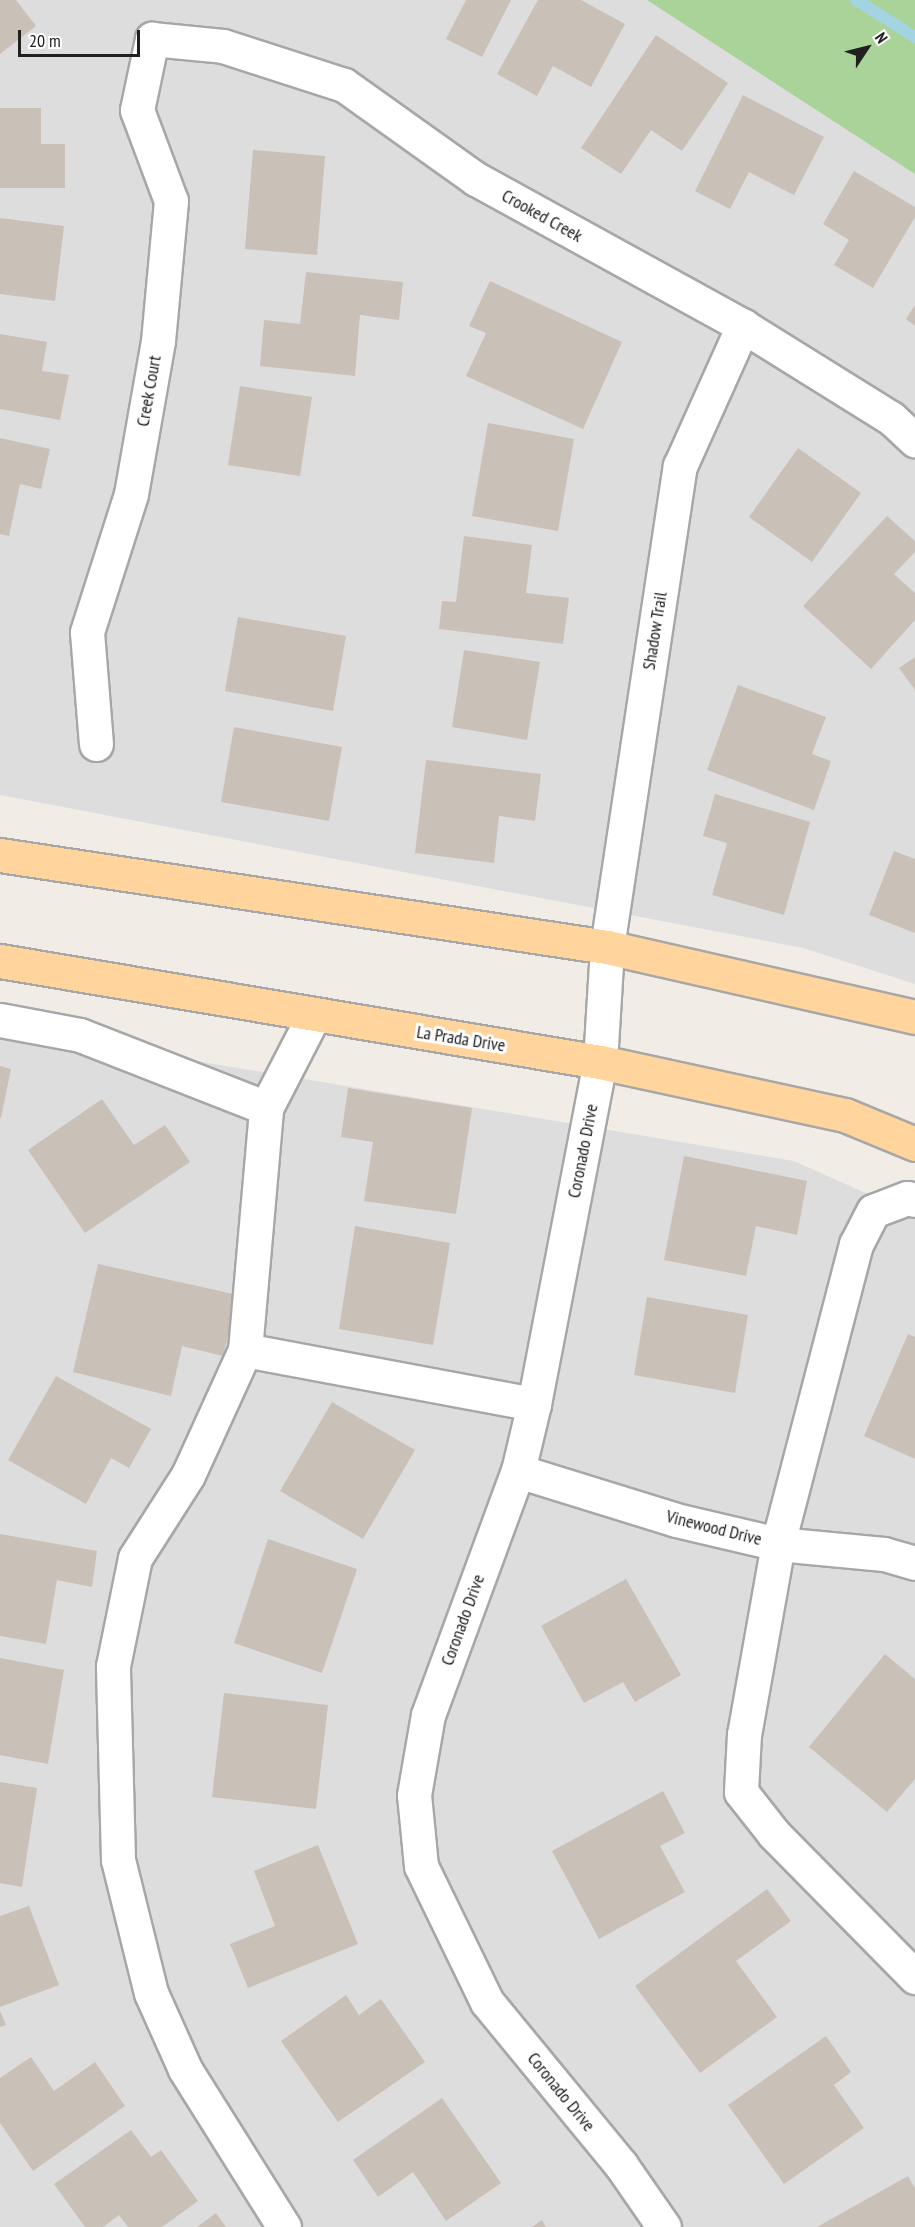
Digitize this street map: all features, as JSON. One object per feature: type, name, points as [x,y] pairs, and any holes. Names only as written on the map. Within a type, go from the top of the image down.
[{"type":"main road","points":[[0,855],[607,947],[915,1017]]},
{"type":"main road","name":"La Prada Drive","points":[[0,961],[600,1062],[845,1115],[915,1144]]},
{"type":"street","name":"Crooked Creek","points":[[152,39],[223,46],[344,85],[476,179],[743,326],[891,418],[915,440]]},
{"type":"street","name":"Creek Court","points":[[96,744],[87,632],[131,494],[158,341],[171,201],[137,110],[152,39]]},
{"type":"street","name":"Shadow Trail","points":[[607,947],[680,466],[743,326]]},
{"type":"street","name":"Coronado Drive","points":[[607,947],[600,1062],[534,1404],[518,1471],[428,1715],[414,1795],[421,1866],[487,2002],[621,2165],[664,2227]]},
{"type":"street","points":[[284,2227],[185,2068],[152,1994],[118,1860],[111,1739],[113,1666],[135,1558],[188,1475],[245,1350],[266,1108],[314,1015]]},
{"type":"street","points":[[0,1020],[80,1035],[266,1108]]},
{"type":"street","points":[[915,1200],[907,1198],[873,1211],[856,1244],[778,1544],[744,1734],[741,1792],[774,1834],[915,1977]]},
{"type":"street","points":[[245,1350],[534,1404]]},
{"type":"street","name":"Vinewood Drive","points":[[518,1471],[676,1520],[778,1544],[884,1554],[915,1563]]},
{"type":"shaded area","points":[[0,0],[915,0],[915,984],[803,948],[0,795]]},
{"type":"shaded area","points":[[0,1028],[794,1161],[915,1215],[915,2227],[0,2227]]},
{"type":"green space","points":[[647,0],[915,0],[915,174]]},
{"type":"building","points":[[0,0],[16,0],[36,26],[0,54]]},
{"type":"building","points":[[466,0],[511,0],[482,57],[446,39]]},
{"type":"building","points":[[538,0],[581,0],[625,24],[591,87],[553,66],[537,96],[497,74]]},
{"type":"building","points":[[656,35],[728,83],[682,151],[651,130],[621,174],[581,148]]},
{"type":"building","points":[[743,95],[824,137],[794,195],[749,172],[730,209],[695,191]]},
{"type":"building","points":[[0,108],[41,108],[41,144],[65,144],[65,188],[0,188]]},
{"type":"building","points":[[253,150],[325,156],[317,255],[245,249]]},
{"type":"building","points":[[854,171],[915,207],[915,217],[873,288],[834,265],[849,240],[823,224]]},
{"type":"building","points":[[0,218],[64,226],[55,301],[0,294]]},
{"type":"building","points":[[306,272],[403,282],[399,320],[360,315],[355,376],[260,366],[264,320],[300,324]]},
{"type":"building","points":[[490,281],[622,342],[583,429],[466,376],[486,333],[469,326]]},
{"type":"building","points":[[915,305],[915,326],[906,319]]},
{"type":"building","points":[[0,334],[47,342],[42,371],[69,375],[60,420],[0,409]]},
{"type":"building","points":[[240,386],[312,397],[300,476],[228,465]]},
{"type":"building","points":[[488,423],[574,439],[558,531],[472,516]]},
{"type":"building","points":[[0,438],[50,449],[41,489],[20,484],[9,536],[0,534]]},
{"type":"building","points":[[798,448],[861,493],[812,562],[749,517]]},
{"type":"building","points":[[887,516],[915,541],[915,552],[894,574],[915,593],[915,620],[871,669],[803,606]]},
{"type":"building","points":[[464,536],[532,545],[526,593],[569,598],[563,644],[439,629],[442,601],[456,602]]},
{"type":"building","points":[[238,617],[346,636],[333,711],[225,691]]},
{"type":"building","points":[[464,650],[540,662],[527,740],[452,727]]},
{"type":"building","points":[[915,657],[915,690],[899,668]]},
{"type":"building","points":[[738,685],[826,717],[812,754],[831,761],[814,810],[707,770]]},
{"type":"building","points":[[234,727],[342,747],[329,821],[221,802]]},
{"type":"building","points":[[426,760],[541,774],[535,821],[499,816],[494,863],[415,853]]},
{"type":"building","points":[[715,794],[810,822],[784,915],[712,895],[727,843],[703,836]]},
{"type":"building","points":[[894,851],[915,859],[915,933],[869,915]]},
{"type":"building","points":[[0,1066],[11,1069],[1,1118],[0,1118]]},
{"type":"building","points":[[348,1088],[472,1108],[456,1214],[364,1201],[373,1142],[341,1137]]},
{"type":"building","points":[[102,1099],[134,1145],[165,1125],[190,1162],[85,1233],[28,1150]]},
{"type":"building","points":[[684,1156],[807,1181],[797,1235],[756,1226],[746,1276],[664,1260]]},
{"type":"building","points":[[355,1226],[450,1243],[433,1345],[339,1329]]},
{"type":"building","points":[[98,1264],[238,1295],[223,1356],[182,1346],[171,1396],[73,1372]]},
{"type":"building","points":[[647,1297],[748,1315],[735,1393],[634,1375]]},
{"type":"building","points":[[908,1334],[915,1337],[915,1459],[864,1436]]},
{"type":"building","points":[[56,1376],[151,1429],[129,1468],[111,1458],[86,1504],[8,1460]]},
{"type":"building","points":[[332,1402],[415,1450],[363,1539],[280,1491]]},
{"type":"building","points":[[0,1534],[97,1551],[92,1587],[57,1580],[46,1644],[0,1636]]},
{"type":"building","points":[[268,1539],[357,1569],[322,1673],[234,1643]]},
{"type":"building","points":[[626,1579],[681,1675],[635,1702],[623,1682],[584,1703],[541,1626]]},
{"type":"building","points":[[885,1654],[915,1679],[915,1779],[887,1812],[809,1747]]},
{"type":"building","points":[[0,1658],[64,1670],[48,1764],[0,1755]]},
{"type":"building","points":[[224,1693],[328,1705],[316,1809],[212,1797]]},
{"type":"building","points":[[0,1782],[37,1788],[22,1887],[0,1883]]},
{"type":"building","points":[[663,1791],[685,1833],[660,1846],[685,1892],[599,1939],[552,1851]]},
{"type":"building","points":[[318,1845],[358,1944],[248,1988],[230,1944],[275,1926],[254,1871]]},
{"type":"building","points":[[767,1889],[791,1921],[736,1961],[777,2017],[700,2073],[635,1986]]},
{"type":"building","points":[[29,1906],[59,1985],[0,2007],[0,1916]]},
{"type":"building","points":[[346,1995],[359,2015],[381,1999],[425,2062],[338,2122],[281,2041]]},
{"type":"building","points":[[0,2011],[6,2025],[0,2027]]},
{"type":"building","points":[[826,2036],[851,2072],[834,2085],[864,2128],[784,2184],[728,2105]]},
{"type":"building","points":[[31,2057],[54,2091],[95,2062],[125,2106],[33,2171],[0,2123],[0,2078]]},
{"type":"building","points":[[442,2098],[501,2183],[446,2221],[413,2172],[378,2197],[353,2160]]},
{"type":"building","points":[[131,2130],[151,2157],[161,2150],[198,2201],[162,2227],[128,2227],[119,2215],[103,2227],[85,2227],[54,2184]]},
{"type":"building","points":[[908,2176],[915,2188],[915,2227],[817,2227]]},
{"type":"building","points":[[216,2213],[226,2227],[197,2227]]},
{"type":"building","points":[[542,2220],[546,2227],[532,2227]]},
{"type":"waterway","points":[[856,0],[915,37]]}]
